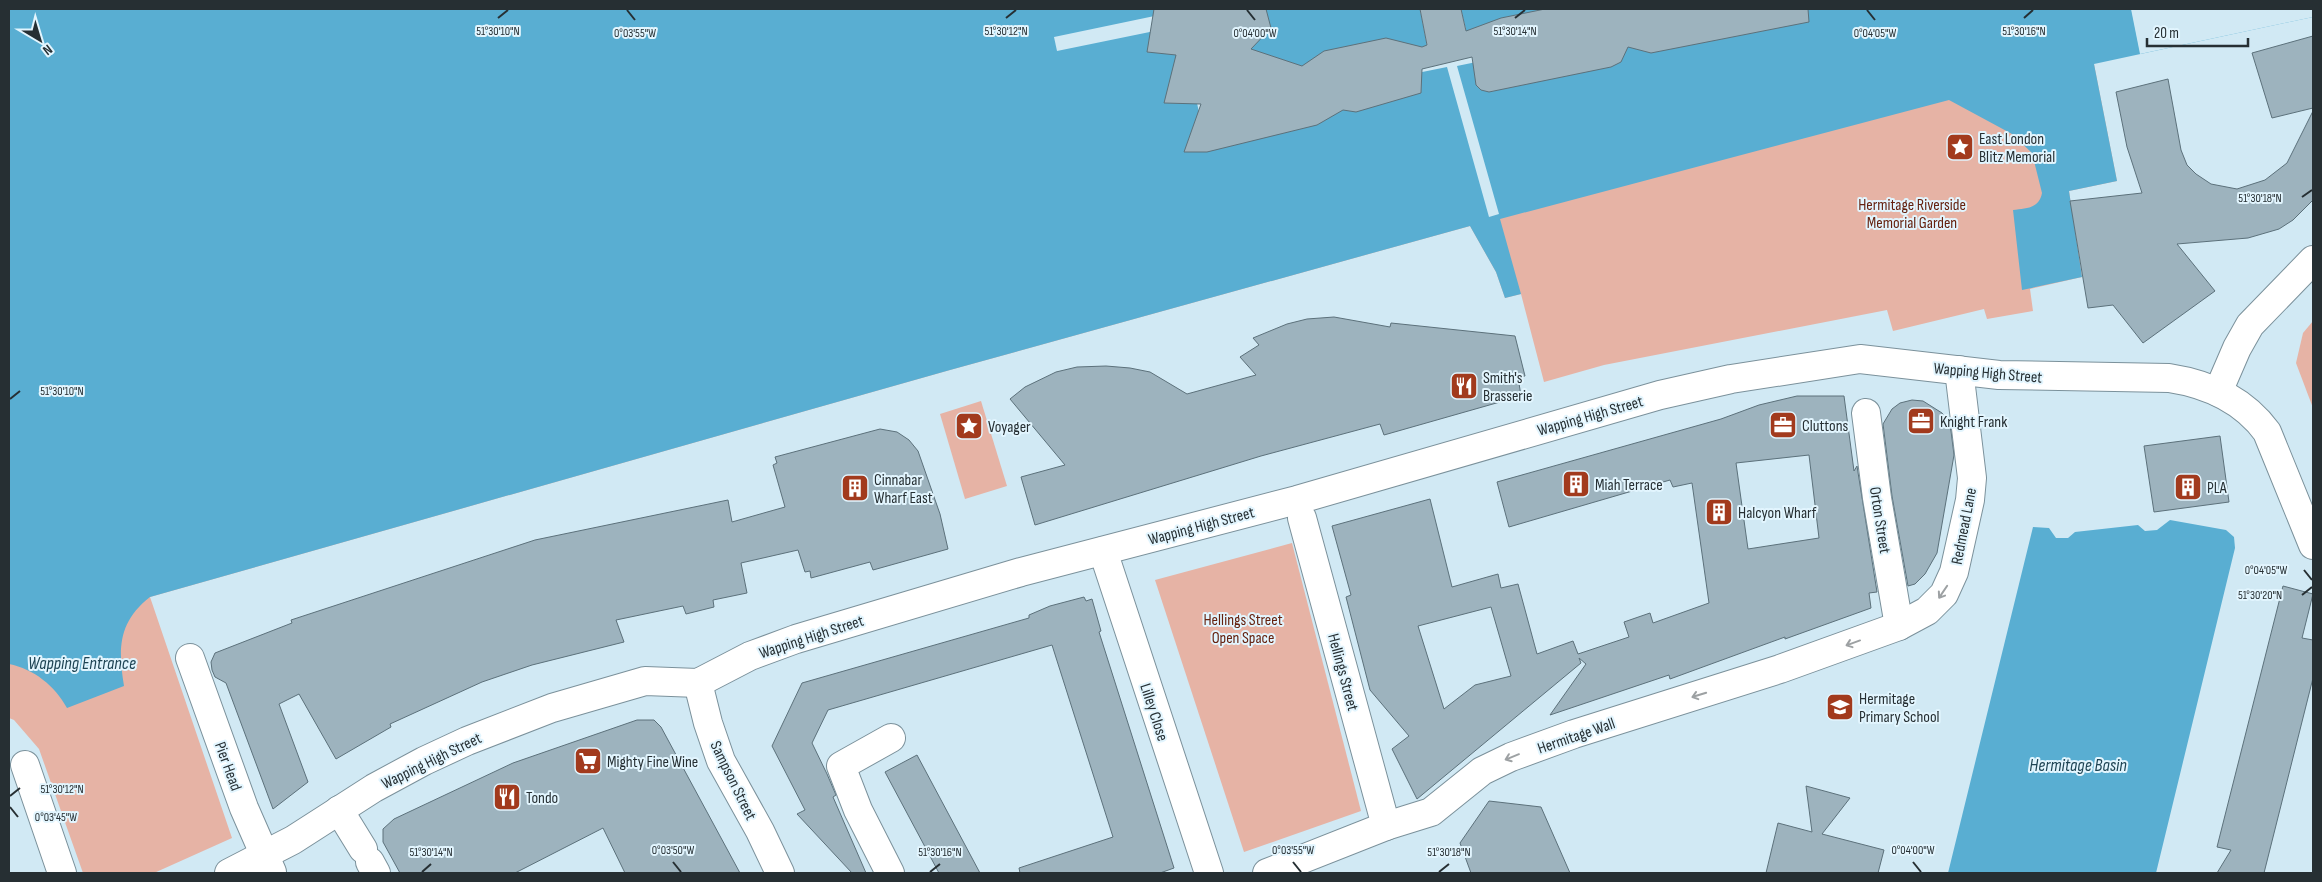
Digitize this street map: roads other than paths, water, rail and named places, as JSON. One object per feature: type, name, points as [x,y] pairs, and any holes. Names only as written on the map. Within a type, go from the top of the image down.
[{"type":"street","points":[[2218,392],[2237,348],[2250,325],[2313,260]]},
{"type":"street","name":"Wapping High Street","points":[[229,873],[269,864],[340,810],[386,782],[458,745],[552,708],[645,681],[698,683],[750,656],[796,638],[1021,572],[1297,500],[1660,395],[1731,379],[1860,359],[2023,376],[2169,378],[2190,381],[2240,403],[2256,417],[2267,432],[2313,545]]},
{"type":"street","name":"Redmead Lane","points":[[1899,626],[1927,611],[1944,594],[1954,572],[1970,500],[1972,478],[1959,370]]},
{"type":"street","name":"Orton Street","points":[[1866,413],[1877,498],[1899,626]]},
{"type":"street","name":"Hellings Street","points":[[1302,518],[1386,826]]},
{"type":"street","name":"Lilley Close","points":[[1103,551],[1208,873]]},
{"type":"street","name":"Hermitage Wall","points":[[1268,873],[1386,826],[1431,812],[1482,771],[1510,757],[1574,734],[1780,669],[1899,626]]},
{"type":"street","name":"Pier Head","points":[[190,658],[244,808],[269,864]]},
{"type":"street","name":"Sampson Street","points":[[698,683],[708,723],[721,761],[760,831],[780,873]]},
{"type":"street","points":[[890,873],[858,810],[842,766],[891,738]]},
{"type":"street","points":[[26,765],[62,873]]},
{"type":"street","points":[[340,810],[369,861]]},
{"type":"water","name":"Wapping Entrance","points":[[9,9],[2313,9],[2313,17],[2094,64],[2117,181],[2069,191],[2082,277],[2022,290],[2013,210],[2035,205],[2042,193],[2032,153],[2012,134],[1949,100],[1500,219],[1521,294],[1505,298],[1496,272],[1470,226],[950,370],[150,597],[139,606],[126,626],[121,648],[124,686],[67,708],[43,680],[27,670],[9,664]]},
{"type":"water","name":"Hermitage Basin","points":[[2170,520],[2226,530],[2234,537],[2235,548],[2156,873],[1948,873],[2033,527],[2049,528],[2056,538],[2068,538],[2075,532],[2138,525],[2145,531],[2157,530]]},
{"type":"place","name":"East London Blitz Memorial","points":[[1960,147]]},
{"type":"place","name":"Smith's Brasserie","points":[[1464,386]]},
{"type":"place","name":"Knight Frank","points":[[1921,421]]},
{"type":"place","name":"Cluttons","points":[[1783,425]]},
{"type":"place","name":"Voyager","points":[[969,426]]},
{"type":"place","name":"Miah Terrace","points":[[1576,484]]},
{"type":"place","name":"PLA","points":[[2188,487]]},
{"type":"place","name":"Cinnabar Wharf East","points":[[855,488]]},
{"type":"place","name":"Halcyon Wharf","points":[[1719,512]]},
{"type":"place","name":"Hermitage Primary School","points":[[1840,707]]},
{"type":"place","name":"Mighty Fine Wine","points":[[588,761]]},
{"type":"place","name":"Tondo","points":[[507,797]]},
{"type":"park label","name":"Hermitage Riverside Memorial Garden","points":[[1912,213]]},
{"type":"park label","name":"Hellings Street Open Space","points":[[1243,628]]}]
